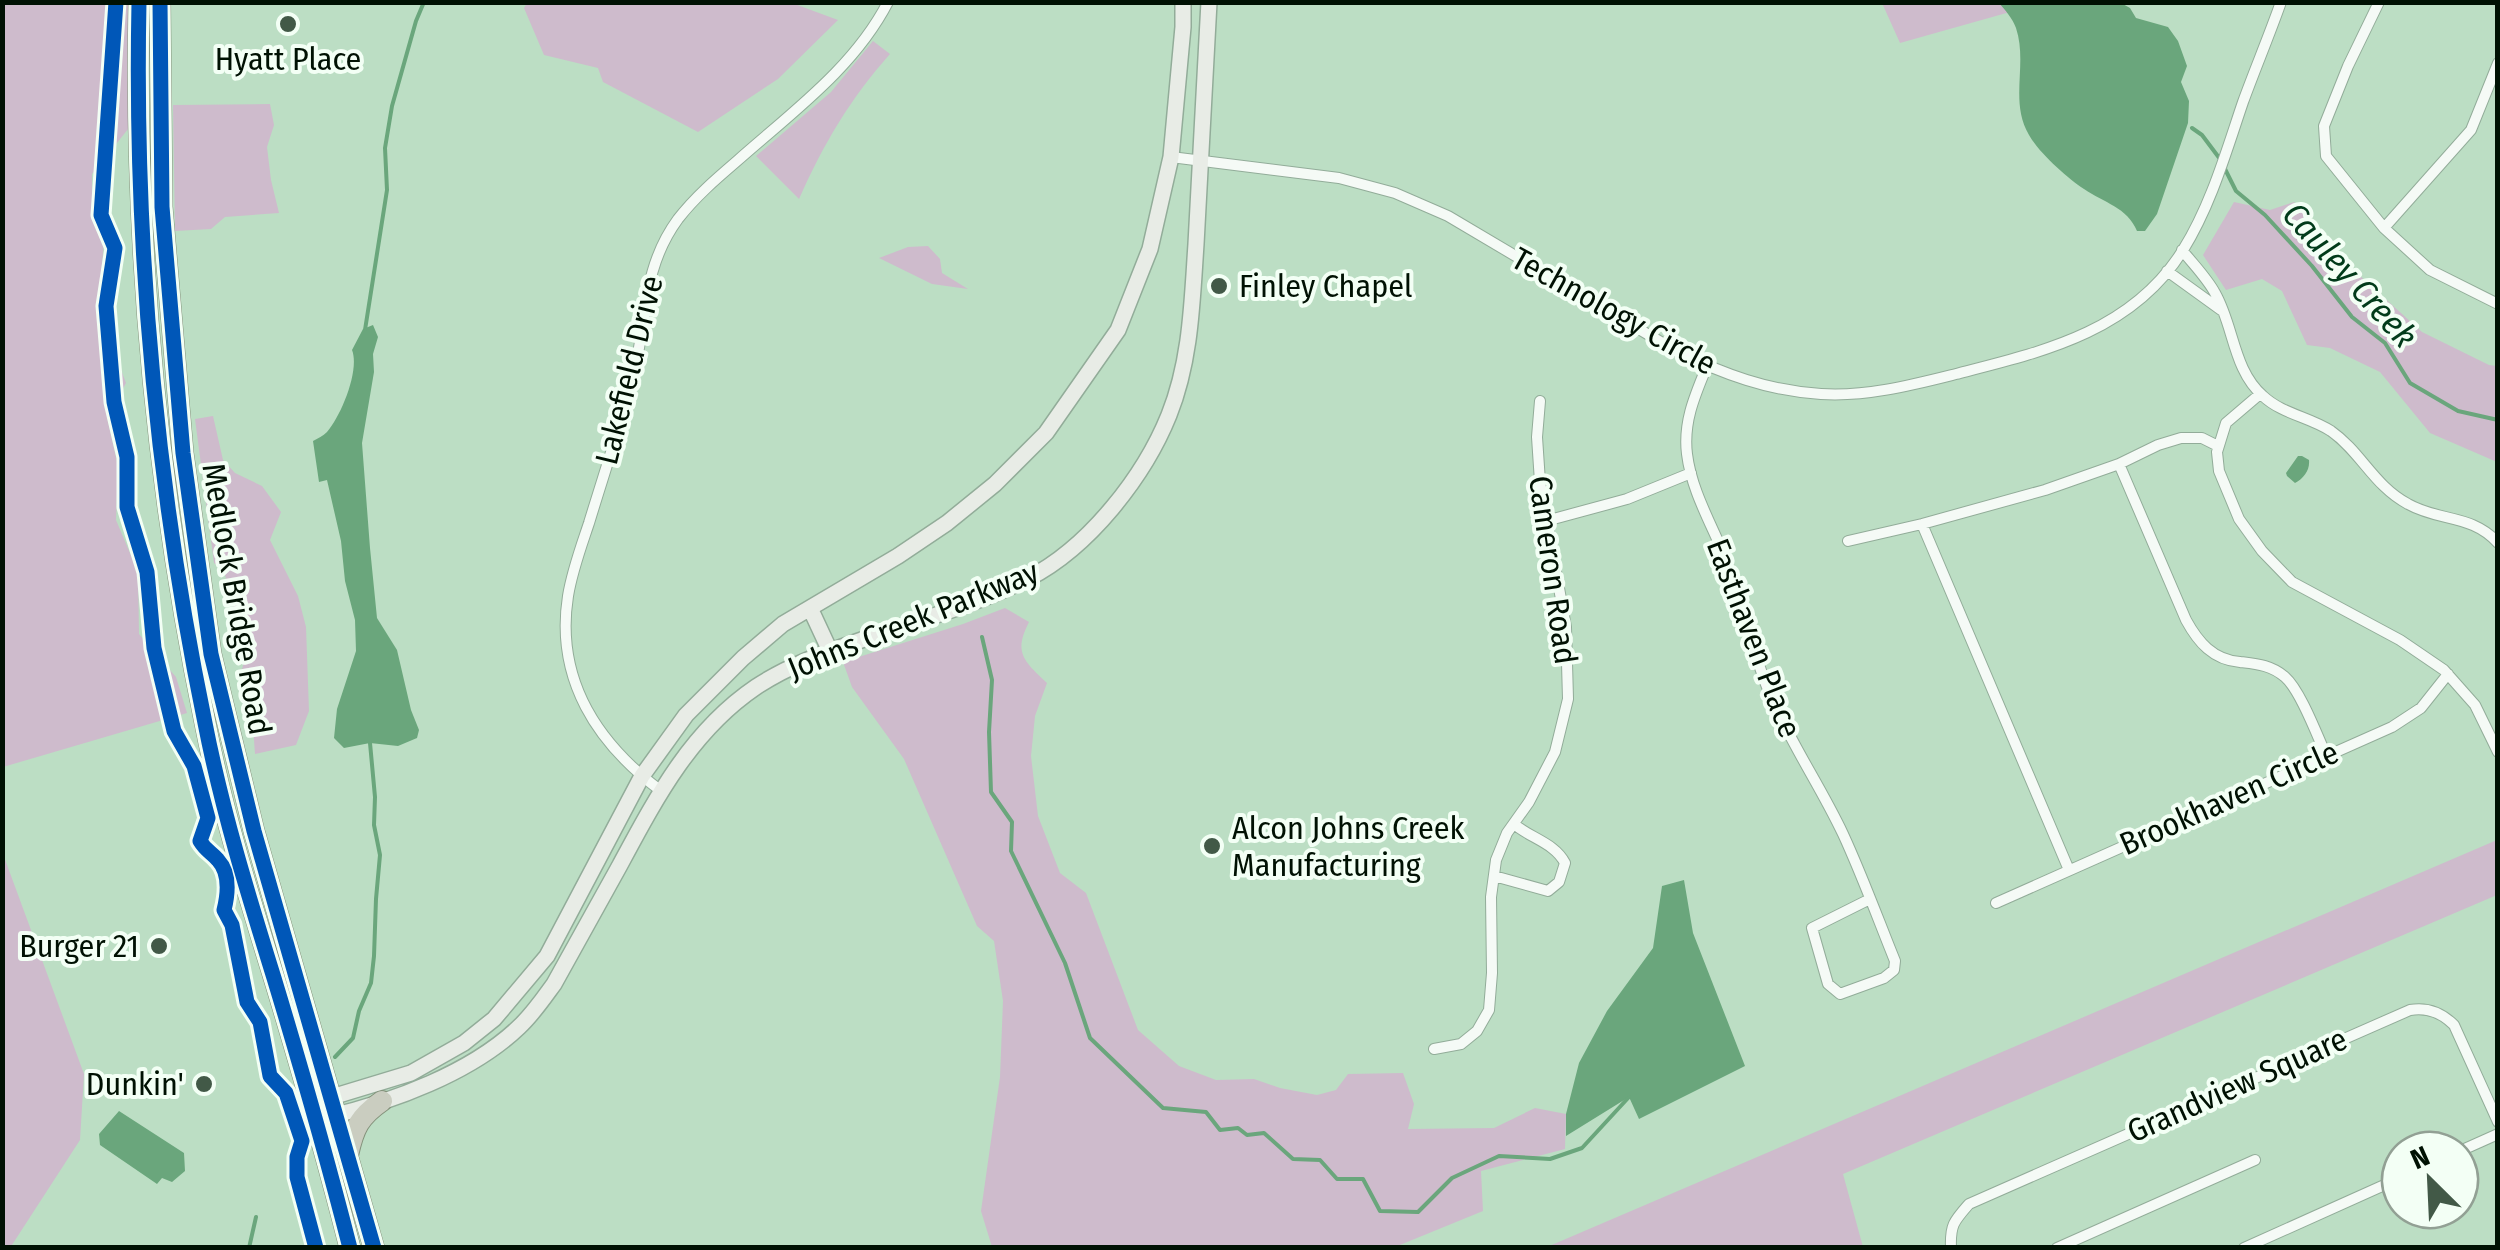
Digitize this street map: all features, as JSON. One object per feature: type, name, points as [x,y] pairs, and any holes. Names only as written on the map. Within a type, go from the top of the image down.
[{"type":"highway","name":"Medlock Bridge Road","points":[[138,2],[141,228],[151,364],[169,531],[205,725],[239,868],[275,982],[322,1109],[347,1157],[374,1248]]},
{"type":"highway","name":"Medlock Bridge Road","points":[[160,2],[162,207],[184,453],[211,654],[254,830],[312,1028],[322,1109],[350,1248]]},
{"type":"highway","points":[[347,1157],[358,1122],[382,1101]]},
{"type":"street","name":"Lakefield Drive","points":[[661,790],[615,752],[588,714],[571,669],[566,624],[573,576],[632,382],[650,275],[676,222],[697,196],[831,78],[870,33],[888,2]]},
{"type":"street","name":"Johns Creek Parkway","points":[[322,1109],[412,1073],[464,1044],[494,1019],[547,956],[642,776],[686,715],[783,624],[947,523],[995,484],[1046,433],[1118,330],[1150,249],[1171,157],[1184,2]]},
{"type":"street","name":"Johns Creek Parkway","points":[[322,1109],[382,1101],[435,1080],[519,1028],[554,984],[661,790],[696,742],[728,709],[792,666],[984,599],[1032,576],[1067,552],[1120,500],[1170,413],[1186,359],[1209,2]]},
{"type":"street","name":"Technology Circle","points":[[1171,157],[1339,178],[1395,193],[1448,216],[1707,366],[1769,388],[1824,395],[1866,393],[1910,386],[2062,345],[2114,318],[2146,292],[2182,250],[2205,206],[2281,2]]},
{"type":"street","points":[[2379,2],[2324,126],[2326,156],[2384,228],[2430,270],[2498,304]]},
{"type":"street","points":[[2384,228],[2471,130],[2498,62]]},
{"type":"street","points":[[2182,250],[2216,293],[2242,367],[2260,394],[2335,434],[2388,492],[2412,507],[2486,530],[2498,543]]},
{"type":"street","points":[[2167,270],[2222,311]]},
{"type":"street","points":[[2198,294],[2208,283]]},
{"type":"street","name":"Easthaven Place","points":[[1707,366],[1689,410],[1687,455],[1691,473],[1742,602],[1752,649],[1770,694],[1842,833],[1870,900],[1895,961],[1894,970],[1884,978],[1840,994],[1828,984],[1812,928],[1870,900]]},
{"type":"street","points":[[2260,394],[2226,423],[2216,452],[2219,471],[2238,519],[2292,582],[2400,640],[2448,674],[2475,705],[2498,752]]},
{"type":"street","name":"Cameron Road","points":[[1434,1049],[1461,1044],[1477,1031],[1489,1010],[1491,898],[1496,860],[1556,752],[1568,700],[1566,627],[1546,520],[1537,437],[1540,401]]},
{"type":"street","points":[[1848,541],[2045,490],[2181,438],[2202,438],[2218,446]]},
{"type":"street","points":[[2119,464],[2197,640],[2220,658],[2256,662],[2287,678],[2326,754]]},
{"type":"street","points":[[1546,520],[1628,499],[1691,473]]},
{"type":"street","points":[[1922,524],[2069,870]]},
{"type":"street","points":[[810,608],[830,651]]},
{"type":"street","name":"Brookhaven Circle","points":[[1996,903],[2404,720],[2421,708],[2448,674]]},
{"type":"street","points":[[1494,876],[1548,891],[1559,882],[1565,863],[1560,852],[1514,824]]},
{"type":"street","name":"Grandview Square","points":[[1951,1248],[1954,1220],[1969,1204],[2410,1010],[2429,1010],[2454,1026],[2498,1122]]},
{"type":"street","points":[[2056,1248],[2255,1160]]},
{"type":"street","points":[[2244,1248],[2380,1187]]},
{"type":"shaded area","points":[[3,3],[137,3],[135,37],[149,103],[92,174],[92,219],[104,242],[98,309],[126,383],[107,417],[118,466],[116,520],[138,572],[139,634],[176,677],[187,713],[3,767]]},
{"type":"shaded area","points":[[527,3],[792,3],[838,20],[778,79],[698,132],[603,82],[598,68],[544,55],[524,8]]},
{"type":"shaded area","points":[[1882,3],[2042,3],[1900,43]]},
{"type":"shaded area","points":[[1999,3],[2121,3],[2136,18],[2168,27],[2178,41],[2187,66],[2181,82],[2189,101],[2188,123],[2157,214],[2145,231],[2137,231],[2121,211],[2070,178],[2029,135],[2020,109],[2016,28]]},
{"type":"shaded area","points":[[873,41],[890,54],[839,122],[799,199],[756,156],[831,92]]},
{"type":"shaded area","points":[[270,104],[274,125],[267,147],[279,213],[225,217],[211,229],[175,231],[173,105]]},
{"type":"shaded area","points":[[2234,202],[2270,210],[2294,202],[2359,275],[2422,332],[2497,366],[2497,462],[2430,433],[2380,372],[2330,348],[2307,345],[2282,291],[2262,279],[2226,290],[2203,255]]},
{"type":"shaded area","points":[[928,246],[940,259],[942,273],[968,289],[932,284],[879,258],[908,247]]},
{"type":"shaded area","points":[[373,325],[378,337],[362,443],[377,618],[397,650],[419,730],[417,738],[398,746],[370,743],[344,748],[334,738],[337,709],[356,651],[355,620],[327,480],[319,482],[313,441],[327,432],[338,415],[351,381],[352,350],[363,329]]},
{"type":"shaded area","points":[[213,416],[223,460],[235,473],[262,486],[281,512],[270,540],[298,596],[306,627],[309,711],[296,745],[255,754],[252,712],[239,680],[246,655],[224,571],[214,563],[195,419]]},
{"type":"shaded area","points":[[2298,456],[2309,460],[2309,464],[2295,483],[2286,473]]},
{"type":"shaded area","points":[[1005,608],[1029,622],[1022,642],[1023,656],[1047,683],[1035,716],[1031,756],[1038,816],[1060,873],[1086,893],[1138,1030],[1179,1066],[1216,1080],[1254,1079],[1317,1095],[1336,1090],[1348,1074],[1403,1073],[1414,1104],[1408,1129],[1494,1128],[1535,1108],[1566,1114],[1565,1149],[1481,1171],[1483,1211],[1395,1247],[992,1247],[981,1211],[1000,1077],[1003,1001],[994,941],[977,926],[904,759],[852,687],[843,662]]},
{"type":"shaded area","points":[[2497,840],[2497,895],[1843,1174],[1863,1247],[1547,1247]]},
{"type":"shaded area","points":[[3,854],[84,1074],[80,1140],[10,1248],[2,1247]]},
{"type":"shaded area","points":[[1684,880],[1693,933],[1745,1066],[1639,1119],[1629,1097],[1566,1136],[1566,1114],[1579,1063],[1607,1011],[1653,948],[1662,886]]},
{"type":"shaded area","points":[[119,1111],[184,1153],[185,1171],[172,1182],[162,1178],[157,1184],[100,1145],[99,1134]]},
{"type":"waterway","points":[[365,330],[387,190],[385,148],[392,106],[424,2]]},
{"type":"waterway","name":"Cauley Creek","points":[[2192,128],[2220,159],[2236,191],[2265,215],[2312,266],[2352,317],[2385,343],[2410,383],[2458,411],[2498,420]]},
{"type":"waterway","points":[[982,637],[992,680],[991,792],[1012,822],[1011,851],[1065,963],[1090,1038],[1163,1108],[1206,1112],[1220,1130],[1238,1128],[1247,1135],[1264,1133],[1293,1159],[1320,1160],[1337,1179],[1363,1179],[1380,1211],[1418,1212],[1452,1178],[1499,1156],[1550,1159],[1582,1148],[1629,1097]]},
{"type":"waterway","points":[[335,1057],[353,1038],[371,983],[380,855],[374,825],[370,743]]},
{"type":"waterway","points":[[249,1248],[256,1217]]},
{"type":"cycle path","points":[[116,2],[101,215],[115,248],[106,306],[114,402],[127,457],[127,507],[147,572],[154,648],[174,731],[194,766],[208,818],[200,841],[225,871],[224,910],[232,925],[247,1002],[260,1022],[270,1076],[286,1093],[302,1141],[297,1177],[316,1248]]},
{"type":"cycle path","points":[[139,2],[138,93],[145,274],[161,455],[188,634],[227,820],[350,1248]]},
{"type":"cycle path","points":[[160,2],[162,207],[183,453],[211,654],[254,831],[374,1248]]},
{"type":"place","name":"Hyatt Place","points":[[288,24]]},
{"type":"place","name":"Finley Chapel","points":[[1219,286]]},
{"type":"place","name":"Alcon Johns Creek Manufacturing","points":[[1212,846]]},
{"type":"place","name":"Burger 21","points":[[159,946]]},
{"type":"place","name":"Dunkin'","points":[[204,1084]]}]
